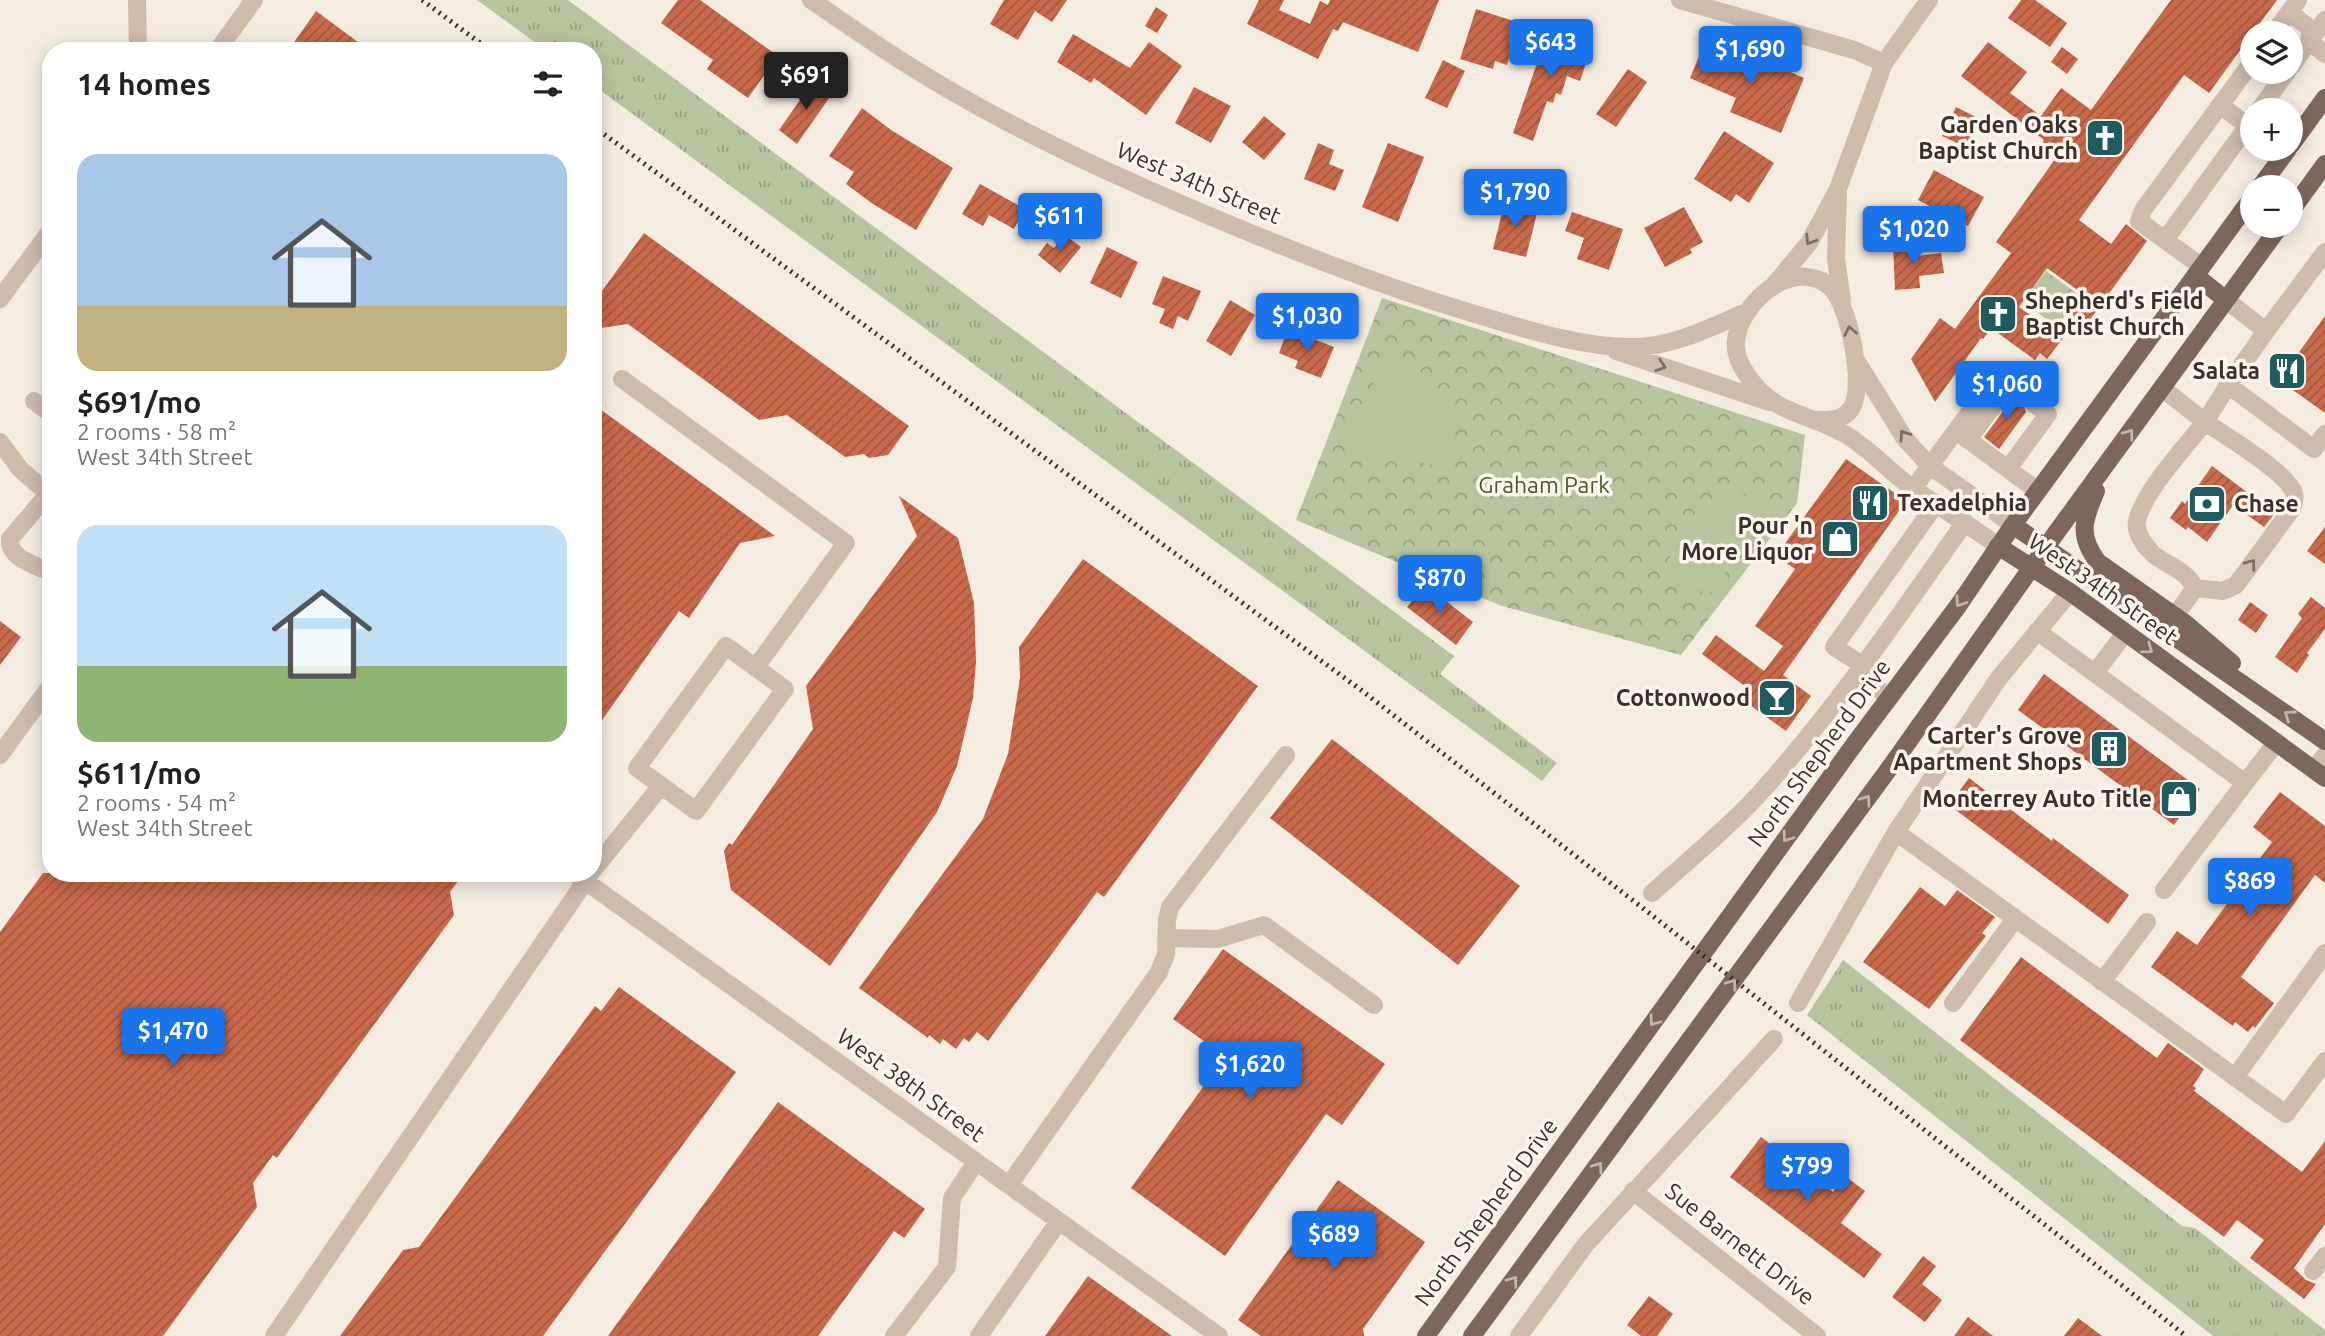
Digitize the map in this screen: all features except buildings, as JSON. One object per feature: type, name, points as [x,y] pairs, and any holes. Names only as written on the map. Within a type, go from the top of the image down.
[{"type":"main road","points":[[2303,129],[2325,98]]},
{"type":"main road","points":[[2303,194],[2325,164]]},
{"type":"main road","name":"North Shepherd Drive","points":[[1426,1336],[1958,606],[2012,524],[2240,215]]},
{"type":"main road","points":[[1472,1336],[1891,766],[2045,548],[2271,238]]},
{"type":"main road","points":[[2199,272],[2227,300]]},
{"type":"main road","points":[[2107,465],[2085,517],[2084,529],[2090,552],[2098,562],[2175,616],[2238,669],[2254,690]]},
{"type":"main road","name":"West 34th Street","points":[[2012,524],[2325,741]]},
{"type":"main road","name":"West 34th Street","points":[[1998,546],[2070,592],[2319,774]]},
{"type":"street","points":[[137,0],[138,42]]},
{"type":"street","points":[[224,42],[254,0]]},
{"type":"street","name":"West 34th Street","points":[[811,0],[957,95],[1107,171],[1186,206],[1414,296],[1526,329],[1597,344],[1772,402]]},
{"type":"street","points":[[1679,0],[1854,50],[1884,63]]},
{"type":"street","points":[[1838,189],[1836,259],[1855,360],[1854,404],[1849,412],[1836,420],[1817,420],[1772,402],[1744,371],[1736,353],[1737,339],[1746,312],[1774,285],[1809,243],[1838,189],[1884,63],[1929,0]]},
{"type":"street","points":[[2282,21],[2293,6],[2311,29],[2309,41]]},
{"type":"street","points":[[2303,50],[2325,20]]},
{"type":"street","points":[[2309,41],[2325,54]]},
{"type":"street","points":[[2199,272],[2165,240],[2139,221],[2143,210],[2240,79]]},
{"type":"street","points":[[2221,105],[2240,117]]},
{"type":"street","points":[[2165,240],[2240,137]]},
{"type":"street","points":[[0,299],[42,242]]},
{"type":"street","points":[[2195,587],[2192,580],[2155,555],[2140,540],[2136,523],[2146,498],[2205,422],[2266,331],[2325,252]]},
{"type":"street","points":[[1774,285],[1804,276],[1820,280],[1832,288],[1843,305]]},
{"type":"street","points":[[2227,300],[2266,331]]},
{"type":"street","name":"West 34th Street","points":[[1597,344],[1634,347],[1662,344],[1692,335],[1746,312]]},
{"type":"street","name":"West 34th Street","points":[[1855,360],[1905,439],[1930,466],[2012,524]]},
{"type":"street","points":[[622,379],[846,543],[756,667]]},
{"type":"street","points":[[2228,385],[2314,449],[2325,434]]},
{"type":"street","points":[[1913,489],[1930,466],[2010,386]]},
{"type":"street","points":[[2162,388],[2283,477],[2295,495],[2292,509],[2236,585],[2222,591],[2195,587]]},
{"type":"street","points":[[34,401],[42,407]]},
{"type":"street","points":[[2008,469],[2048,414],[2033,403]]},
{"type":"street","name":"West 34th Street","points":[[1817,420],[1848,436],[1913,489],[1998,546]]},
{"type":"street","points":[[1962,436],[2038,491]]},
{"type":"street","points":[[0,442],[20,469],[42,489]]},
{"type":"street","points":[[42,503],[10,539],[9,546],[13,552],[42,569]]},
{"type":"street","points":[[1890,697],[1834,647],[1936,504]]},
{"type":"street","points":[[1652,892],[1730,823],[1768,784],[1861,671],[1965,522]]},
{"type":"street","points":[[2175,616],[2195,587]]},
{"type":"street","points":[[1798,1003],[1896,832],[1999,678],[2070,592]]},
{"type":"street","points":[[2037,631],[2245,783]]},
{"type":"street","points":[[2095,673],[2125,633]]},
{"type":"street","points":[[726,646],[785,689],[696,811],[662,786],[637,768],[726,646]]},
{"type":"street","points":[[0,755],[42,697]]},
{"type":"street","points":[[2164,890],[2276,743]]},
{"type":"street","points":[[1009,1185],[1159,972],[1166,954],[1170,907],[1286,755]]},
{"type":"street","points":[[2319,774],[2325,755]]},
{"type":"street","points":[[602,855],[662,786]]},
{"type":"street","points":[[1896,832],[2286,1114],[2325,1061]]},
{"type":"street","points":[[274,1336],[581,882]]},
{"type":"street","name":"West 38th Street","points":[[597,882],[976,1162],[1219,1336]]},
{"type":"street","points":[[1953,1003],[2015,919]]},
{"type":"street","points":[[2102,982],[2147,922]]},
{"type":"street","points":[[1168,938],[1217,939],[1264,925],[1374,1005]]},
{"type":"street","points":[[2235,1077],[2325,953]]},
{"type":"street","name":"Sue Barnett Drive","points":[[1519,1336],[1586,1244],[1774,1039]]},
{"type":"street","points":[[894,1336],[947,1267],[951,1198],[976,1162]]},
{"type":"street","name":"Sue Barnett Drive","points":[[1633,1191],[1817,1336]]},
{"type":"street","points":[[979,1336],[1059,1221]]},
{"type":"street","points":[[2314,1271],[2325,1256]]},
{"type":"green space","points":[[477,0],[568,0],[1454,656],[1440,674],[1557,763],[1542,781],[602,92],[602,42],[535,42]]},
{"type":"green space","points":[[2046,271],[2079,295],[2057,327],[2023,302]]},
{"type":"green space","name":"Graham Park","points":[[1382,298],[1805,435],[1797,503],[1681,655],[1502,606],[1296,520]]},
{"type":"green space","points":[[1386,357],[1421,372],[1445,397],[1452,413],[1454,430],[1453,448],[1446,467],[1349,451],[1346,444]]},
{"type":"green space","points":[[1726,481],[1769,513],[1708,596],[1665,564]]},
{"type":"green space","points":[[1843,960],[2182,1226],[2195,1228],[2325,1330],[2325,1336],[2213,1336],[1807,1015]]},
{"type":"tunnel","points":[[2012,387],[2033,403]]},
{"type":"railway","points":[[422,0],[479,42]]},
{"type":"railway","points":[[602,133],[1361,690],[2186,1336]]},
{"type":"place","name":"Garden Oaks Baptist Church","points":[[2105,138]]},
{"type":"place","name":"Shepherd's Field Baptist Church","points":[[1998,314]]},
{"type":"place","name":"Salata","points":[[2287,371]]},
{"type":"place","name":"Texadelphia","points":[[1870,503]]},
{"type":"place","name":"Chase","points":[[2207,504]]},
{"type":"place","name":"Pour 'n More Liquor","points":[[1840,539]]},
{"type":"place","name":"Cottonwood","points":[[1777,698]]},
{"type":"place","name":"Carter's Grove Apartment Shops","points":[[2109,749]]},
{"type":"place","name":"Monterrey Auto Title","points":[[2179,799]]}]
